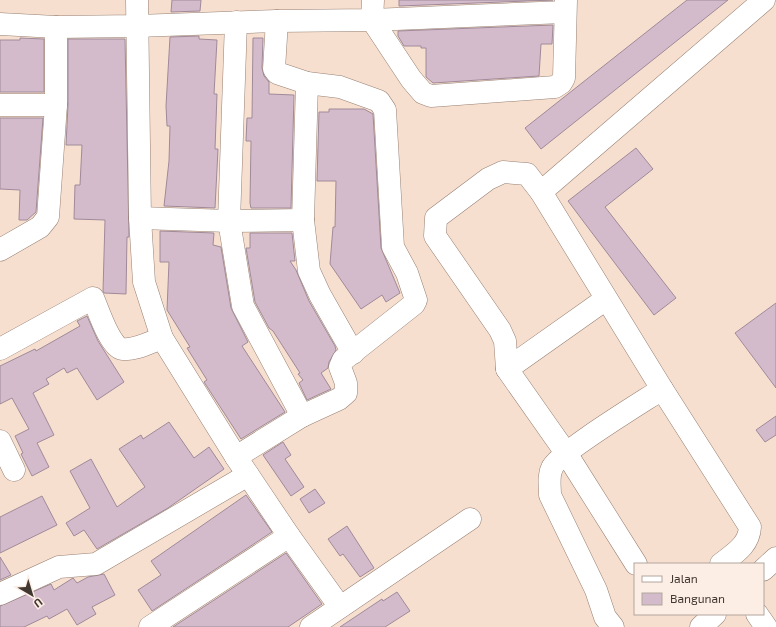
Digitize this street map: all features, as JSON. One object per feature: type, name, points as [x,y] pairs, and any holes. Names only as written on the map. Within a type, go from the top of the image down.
[{"type":"street","points":[[137,0],[140,218],[144,282],[162,338],[236,457],[289,536],[340,607]]},
{"type":"street","points":[[541,192],[764,0]]},
{"type":"street","points":[[0,24],[56,27],[137,26],[277,21],[372,10],[565,6],[564,78],[555,88],[431,96],[423,93],[411,79],[372,10]]},
{"type":"street","points":[[236,457],[302,416],[339,400],[346,392],[346,383],[340,367],[343,360],[414,304],[416,300],[416,296],[407,273],[393,247],[385,110],[379,101],[340,87],[307,83],[280,75],[274,69],[277,21]]},
{"type":"street","points":[[236,22],[229,221],[243,306],[302,416]]},
{"type":"street","points":[[2,245],[40,227],[48,217],[56,106],[56,27]]},
{"type":"street","points":[[307,83],[303,220],[309,271],[320,295],[352,353]]},
{"type":"street","points":[[0,105],[56,106]]},
{"type":"street","points":[[635,563],[566,453],[507,369],[507,350],[500,330],[435,236],[436,218],[488,179],[503,172],[527,174],[541,192],[662,389],[750,527],[750,535],[745,544],[722,563]]},
{"type":"street","points":[[140,218],[229,221],[303,220]]},
{"type":"street","points":[[0,349],[93,298],[113,343],[121,349],[129,349],[162,338]]},
{"type":"street","points":[[507,369],[606,299]]},
{"type":"street","points":[[613,627],[605,617],[596,590],[550,495],[549,480],[552,466],[566,453],[662,389]]},
{"type":"street","points":[[0,441],[14,470]]},
{"type":"street","points":[[0,594],[59,567],[96,564],[248,475]]},
{"type":"street","points":[[311,627],[470,518]]},
{"type":"street","points":[[150,627],[289,536]]},
{"type":"street","points":[[764,569],[776,558]]},
{"type":"street","points":[[701,627],[714,615]]},
{"type":"street","points":[[758,615],[766,627]]},
{"type":"building","points":[[172,0],[201,0],[200,11],[171,12]]},
{"type":"building","points":[[399,0],[553,0],[399,6]]},
{"type":"building","points":[[687,0],[728,0],[541,149],[525,128]]},
{"type":"building","points":[[553,25],[552,44],[541,44],[539,76],[433,83],[426,77],[426,48],[421,48],[421,46],[404,46],[398,36],[398,31]]},
{"type":"building","points":[[199,36],[199,39],[217,40],[214,94],[217,94],[215,149],[218,149],[215,208],[164,206],[169,161],[170,126],[167,126],[166,106],[170,37]]},
{"type":"building","points":[[20,38],[44,39],[44,92],[0,92],[0,40],[20,40]]},
{"type":"building","points":[[253,38],[263,38],[262,68],[264,76],[269,82],[269,94],[294,95],[291,208],[251,208],[251,141],[246,141],[247,118],[252,118]]},
{"type":"building","points":[[68,39],[125,39],[129,237],[127,237],[126,294],[104,293],[103,291],[105,220],[74,219],[75,185],[80,185],[82,145],[66,145],[68,105]]},
{"type":"building","points":[[329,109],[364,109],[373,114],[381,248],[400,293],[386,302],[382,295],[361,309],[330,264],[333,227],[335,227],[336,181],[317,181],[319,112],[329,112]]},
{"type":"building","points":[[0,118],[43,118],[36,212],[27,220],[19,220],[20,190],[0,189]]},
{"type":"building","points":[[636,148],[653,169],[605,207],[676,298],[654,315],[568,201]]},
{"type":"building","points":[[160,231],[214,233],[213,245],[221,247],[231,308],[248,342],[242,346],[285,412],[241,439],[204,382],[207,380],[187,348],[190,347],[167,310],[169,262],[160,262]]},
{"type":"building","points":[[250,233],[292,233],[295,261],[290,261],[296,270],[309,301],[335,346],[336,350],[329,362],[328,368],[321,373],[331,389],[307,400],[299,383],[303,380],[298,374],[300,373],[273,331],[269,328],[255,302],[246,248],[250,248]]},
{"type":"building","points":[[776,303],[776,388],[735,333]]},
{"type":"building","points":[[87,316],[98,341],[124,382],[97,400],[77,368],[67,373],[64,368],[46,379],[49,384],[33,393],[54,435],[37,443],[49,467],[32,476],[21,454],[23,453],[15,436],[29,429],[12,398],[0,404],[0,366],[35,349],[36,351],[80,326],[77,321]]},
{"type":"building","points":[[776,416],[776,435],[765,442],[756,430]]},
{"type":"building","points":[[169,422],[194,458],[209,447],[224,469],[168,508],[97,549],[84,530],[74,536],[66,523],[90,508],[70,471],[91,459],[117,507],[145,487],[119,449],[141,435],[143,439]]},
{"type":"building","points":[[283,442],[291,455],[285,459],[304,487],[291,496],[263,455]]},
{"type":"building","points":[[315,489],[325,503],[309,513],[300,499]]},
{"type":"building","points":[[246,495],[272,532],[152,611],[138,590],[161,575],[151,561]]},
{"type":"building","points":[[42,496],[57,525],[0,553],[0,517]]},
{"type":"building","points":[[347,526],[374,568],[360,577],[343,554],[340,556],[328,539]]},
{"type":"building","points":[[286,553],[322,604],[288,627],[173,627]]},
{"type":"building","points":[[0,557],[11,575],[0,580]]},
{"type":"building","points":[[104,574],[115,595],[92,607],[96,614],[77,625],[67,609],[49,619],[47,616],[24,627],[0,627],[0,606],[51,584],[54,590],[73,578],[77,583],[88,577]]},
{"type":"building","points":[[397,592],[410,611],[385,627],[340,627],[382,599],[383,601]]}]
